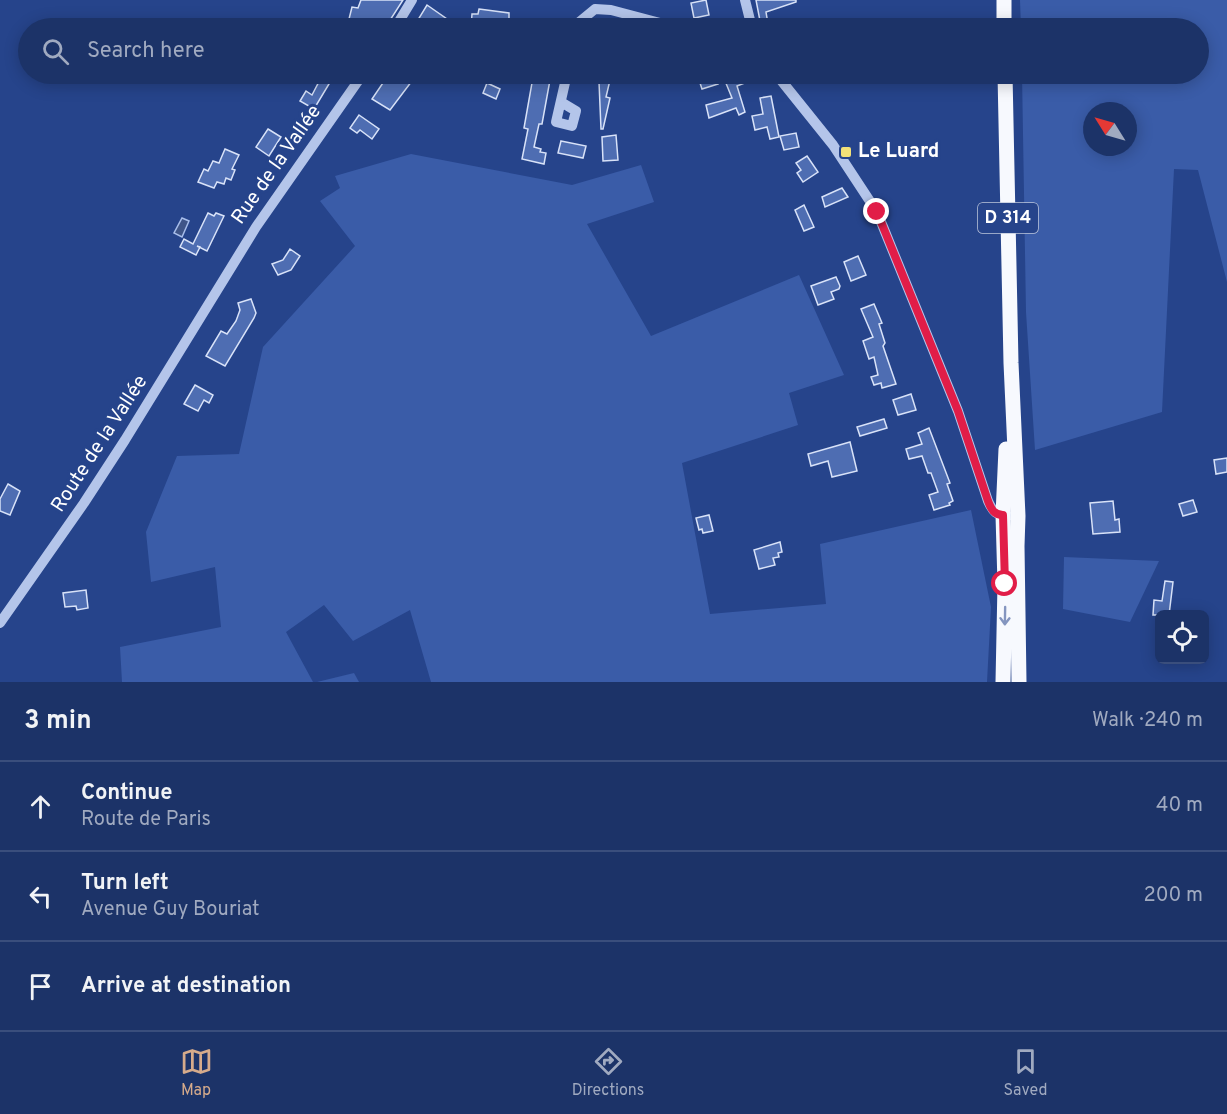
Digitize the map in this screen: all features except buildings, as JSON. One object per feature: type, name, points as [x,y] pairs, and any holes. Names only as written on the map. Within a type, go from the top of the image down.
[{"type":"main road","points":[[1004,0],[1005,18]]},
{"type":"main road","name":"D 314","points":[[1003,682],[1005,584],[1010,516],[1011,363],[1005,84]]},
{"type":"main road","name":"D 314","points":[[1010,516],[1017,546],[1019,682]]},
{"type":"street","points":[[401,18],[412,0]]},
{"type":"street","points":[[745,0],[750,18]]},
{"type":"street","points":[[584,18],[595,9],[611,10],[641,18]]},
{"type":"street","name":"Rue de la Vallée","points":[[223,279],[292,174],[356,84]]},
{"type":"street","points":[[561,102],[565,84]]},
{"type":"street","points":[[784,84],[833,146],[877,212],[958,411],[992,511],[998,515],[1010,516]]},
{"type":"street","name":"Route de la Vallée","points":[[0,623],[84,503],[223,279]]},
{"type":"shaded area","points":[[1020,0],[1227,0],[1227,282],[1198,170],[1174,169],[1162,412],[1035,450],[1026,312],[1022,84],[1209,84],[1209,18],[1021,18]]},
{"type":"shaded area","points":[[411,154],[572,185],[641,165],[654,202],[587,224],[651,336],[799,275],[844,375],[789,393],[798,425],[682,463],[710,614],[826,604],[820,544],[971,510],[991,607],[987,682],[431,682],[410,610],[353,641],[324,605],[286,632],[313,682],[122,682],[120,647],[221,627],[215,567],[151,582],[146,532],[177,456],[239,454],[263,347],[355,246],[320,201],[340,188],[335,176]]},
{"type":"shaded area","points":[[182,218],[189,221],[182,237],[174,233]]},
{"type":"shaded area","points":[[1064,557],[1159,561],[1130,622],[1063,609]]},
{"type":"shaded area","points":[[354,673],[359,682],[317,682]]},
{"type":"place","name":"Le Luard","points":[[846,152]]},
{"type":"route","points":[[877,212],[958,411],[992,511],[1003,515],[1005,584]]}]
